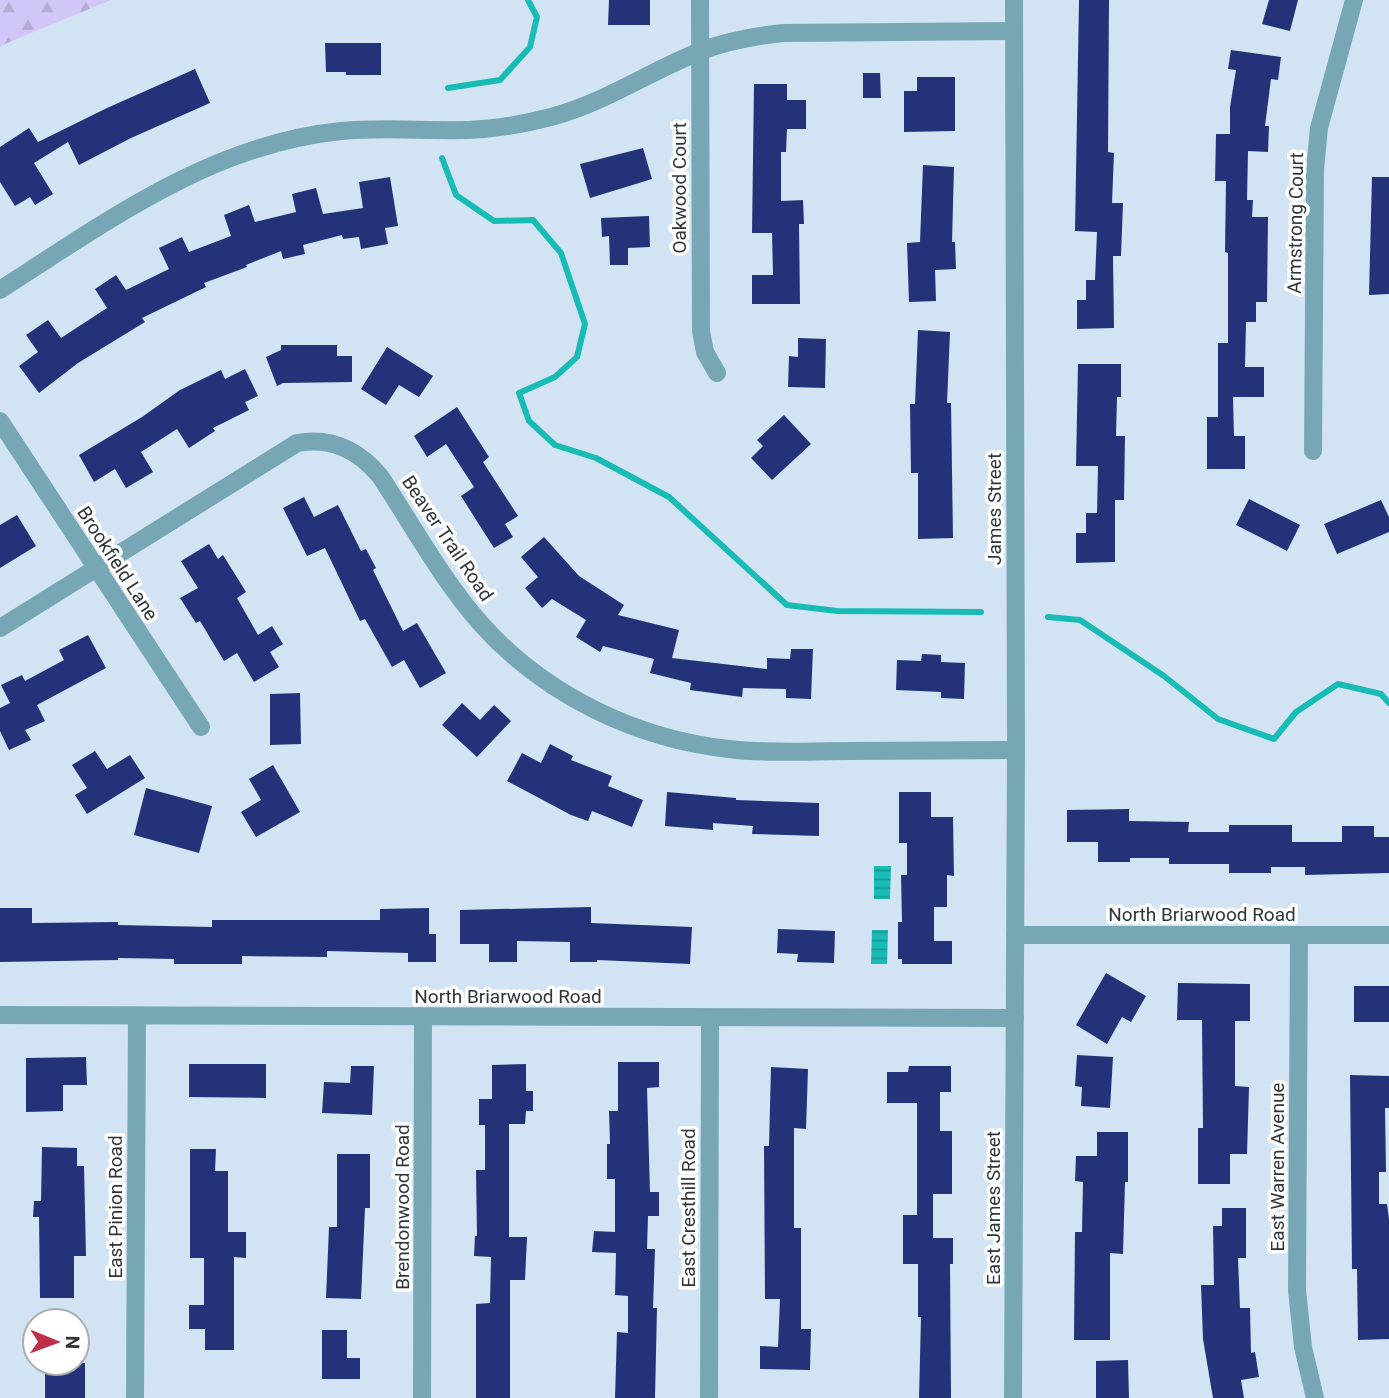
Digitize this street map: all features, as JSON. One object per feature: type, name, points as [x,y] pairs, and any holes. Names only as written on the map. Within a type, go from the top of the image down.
[{"type":"street","name":"Oakwood Court","points":[[700,0],[701,331],[705,352],[717,373]]},
{"type":"street","name":"James Street","points":[[1014,0],[1015,1018]]},
{"type":"street","name":"Armstrong Court","points":[[1313,452],[1315,170],[1319,128],[1354,0]]},
{"type":"street","points":[[0,290],[159,190],[234,156],[286,141],[339,132],[394,128],[470,130],[553,117],[590,104],[700,51],[730,42],[783,33],[1014,31]]},
{"type":"street","name":"Brookfield Lane","points":[[0,421],[201,727]]},
{"type":"street","name":"Beaver Trail Road","points":[[0,628],[297,443],[327,442],[349,448],[367,461],[380,476],[452,587],[483,625],[517,659],[586,705],[630,726],[684,742],[752,751],[1016,750]]},
{"type":"street","name":"North Briarwood Road","points":[[1015,935],[1389,935]]},
{"type":"street","name":"East Warren Avenue","points":[[1299,935],[1297,1290],[1303,1347],[1315,1398]]},
{"type":"street","name":"North Briarwood Road","points":[[0,1015],[1015,1018]]},
{"type":"street","name":"East Pinion Road","points":[[135,1398],[137,1016]]},
{"type":"street","name":"Brendonwood Road","points":[[422,1398],[423,1017]]},
{"type":"street","name":"East Cresthill Road","points":[[709,1398],[710,1018]]},
{"type":"street","name":"East James Street","points":[[1013,1398],[1015,1018]]},
{"type":"green space","points":[[0,0],[111,0],[0,46]]},
{"type":"shaded area","points":[[874,866],[891,866],[890,899],[874,899]]},
{"type":"shaded area","points":[[872,930],[888,930],[887,964],[871,964]]},
{"type":"building","points":[[609,0],[650,0],[650,25],[608,25]]},
{"type":"building","points":[[1079,0],[1109,0],[1108,152],[1114,153],[1112,203],[1123,203],[1121,256],[1113,256],[1114,328],[1077,329],[1077,300],[1086,300],[1086,280],[1095,280],[1097,232],[1075,231]]},
{"type":"building","points":[[1269,0],[1298,0],[1290,31],[1262,24]]},
{"type":"building","points":[[325,43],[381,43],[381,75],[326,72]]},
{"type":"building","points":[[1231,50],[1281,57],[1278,80],[1271,79],[1265,126],[1269,126],[1268,152],[1248,151],[1247,200],[1253,200],[1252,217],[1268,217],[1267,302],[1256,302],[1256,322],[1246,322],[1245,367],[1264,367],[1264,397],[1233,397],[1234,436],[1245,436],[1245,469],[1207,469],[1207,417],[1218,417],[1218,343],[1228,343],[1226,181],[1215,181],[1216,134],[1230,134],[1230,107],[1236,70],[1228,69]]},
{"type":"building","points":[[195,69],[210,103],[131,138],[79,165],[68,142],[34,163],[53,194],[35,205],[30,197],[15,206],[0,182],[0,147],[29,128],[38,142]]},
{"type":"building","points":[[863,73],[880,73],[881,98],[863,98]]},
{"type":"building","points":[[917,77],[955,77],[955,131],[904,132],[904,91],[917,91]]},
{"type":"building","points":[[754,84],[787,84],[787,100],[806,100],[806,129],[787,129],[786,152],[781,152],[781,201],[803,200],[804,224],[799,224],[800,304],[752,304],[752,275],[773,275],[772,233],[752,233]]},
{"type":"building","points":[[643,148],[652,179],[590,198],[580,164]]},
{"type":"building","points":[[923,165],[954,167],[952,242],[955,242],[956,269],[935,270],[936,301],[909,302],[907,243],[920,242]]},
{"type":"building","points":[[390,177],[398,226],[385,228],[388,244],[361,249],[359,237],[343,239],[342,235],[303,245],[305,254],[283,259],[281,251],[246,265],[247,267],[204,283],[206,287],[142,318],[145,322],[78,363],[39,393],[19,366],[38,352],[26,335],[48,320],[61,338],[107,308],[95,289],[116,275],[126,290],[169,269],[159,248],[182,237],[189,252],[231,236],[224,215],[249,205],[255,222],[296,212],[292,194],[316,188],[323,214],[363,208],[359,182]]},
{"type":"building","points":[[1372,177],[1389,177],[1389,294],[1369,295]]},
{"type":"building","points":[[649,216],[650,247],[628,248],[628,265],[610,265],[609,236],[602,237],[601,218]]},
{"type":"building","points":[[918,330],[950,332],[947,403],[951,403],[953,538],[918,539],[918,473],[911,473],[910,404],[915,404]]},
{"type":"building","points":[[798,338],[826,339],[825,388],[788,387],[789,356],[798,357]]},
{"type":"building","points":[[281,345],[337,345],[337,356],[352,356],[352,382],[283,383],[277,386],[266,357],[281,350]]},
{"type":"building","points":[[387,347],[433,376],[419,397],[399,385],[386,405],[361,389]]},
{"type":"building","points":[[1078,364],[1121,364],[1121,397],[1117,397],[1116,436],[1125,436],[1124,500],[1115,500],[1115,562],[1076,563],[1076,533],[1086,533],[1086,513],[1097,513],[1098,466],[1076,466]]},
{"type":"building","points":[[245,369],[258,396],[245,402],[249,410],[213,428],[215,431],[189,448],[177,429],[141,452],[153,472],[126,488],[115,469],[94,482],[79,455],[142,417],[180,390],[221,370],[225,379]]},
{"type":"building","points":[[457,407],[489,457],[483,462],[518,516],[505,524],[513,537],[494,548],[461,496],[474,487],[446,444],[427,457],[414,436]]},
{"type":"building","points":[[784,415],[811,444],[772,480],[751,458],[763,446],[757,440]]},
{"type":"building","points":[[304,497],[314,517],[338,505],[361,551],[366,549],[376,568],[373,570],[403,631],[417,623],[446,673],[420,688],[404,660],[392,667],[365,619],[360,621],[325,548],[307,556],[283,508]]},
{"type":"building","points":[[1249,499],[1300,525],[1287,551],[1236,525]]},
{"type":"building","points":[[1381,500],[1389,517],[1389,532],[1337,554],[1324,524]]},
{"type":"building","points":[[17,515],[36,546],[0,568],[0,525]]},
{"type":"building","points":[[544,537],[579,576],[624,605],[618,615],[679,630],[672,658],[767,669],[767,658],[790,659],[791,649],[813,649],[811,699],[786,698],[786,689],[743,688],[742,697],[690,690],[691,683],[650,673],[654,659],[603,646],[600,652],[576,637],[586,620],[552,599],[542,608],[525,588],[538,577],[521,557]]},
{"type":"building","points":[[209,544],[218,559],[223,555],[246,592],[237,598],[258,635],[272,626],[283,644],[270,652],[279,667],[254,682],[237,653],[224,661],[200,621],[196,623],[180,598],[198,588],[181,561]]},
{"type":"building","points":[[88,635],[106,668],[37,705],[45,721],[25,730],[31,740],[9,750],[0,731],[0,708],[10,703],[1,685],[22,675],[25,681],[64,660],[59,650]]},
{"type":"building","points":[[922,654],[941,655],[941,662],[965,663],[964,699],[941,698],[941,692],[896,690],[897,660],[921,661]]},
{"type":"building","points":[[300,693],[301,744],[270,745],[270,694]]},
{"type":"building","points":[[462,703],[480,720],[494,705],[511,721],[477,757],[442,725]]},
{"type":"building","points":[[550,744],[573,756],[571,760],[612,776],[608,786],[643,800],[632,827],[592,811],[588,821],[571,815],[507,781],[522,753],[541,763]]},
{"type":"building","points":[[95,751],[107,769],[130,755],[145,778],[87,814],[75,795],[87,788],[72,765]]},
{"type":"building","points":[[273,765],[300,812],[256,837],[241,812],[261,800],[249,779]]},
{"type":"building","points":[[146,788],[212,806],[199,853],[134,835]]},
{"type":"building","points":[[667,792],[736,800],[819,803],[819,836],[752,834],[753,826],[713,823],[713,830],[665,826]]},
{"type":"building","points":[[899,792],[931,792],[931,817],[953,817],[954,876],[947,875],[947,907],[934,907],[934,941],[952,941],[952,964],[902,964],[902,959],[898,959],[898,922],[902,922],[901,875],[907,875],[907,843],[899,843]]},
{"type":"building","points":[[1129,809],[1129,821],[1189,822],[1188,832],[1229,832],[1229,825],[1292,825],[1292,842],[1342,842],[1342,826],[1374,826],[1374,837],[1389,837],[1389,873],[1305,875],[1305,867],[1271,867],[1271,873],[1229,873],[1229,864],[1169,864],[1169,858],[1130,858],[1130,862],[1098,862],[1098,842],[1067,842],[1067,810]]},
{"type":"building","points":[[591,907],[591,923],[692,927],[690,964],[597,960],[570,962],[570,942],[517,941],[517,962],[489,962],[489,944],[460,944],[460,910]]},
{"type":"building","points":[[0,908],[32,908],[32,923],[118,922],[118,925],[212,927],[212,920],[380,920],[380,909],[429,908],[429,934],[436,934],[436,962],[408,962],[408,953],[327,951],[327,957],[242,956],[242,964],[174,964],[174,959],[118,958],[0,962]]},
{"type":"building","points":[[778,929],[835,931],[834,963],[797,962],[798,954],[777,953]]},
{"type":"building","points":[[1106,973],[1146,996],[1131,1022],[1122,1017],[1107,1044],[1076,1025]]},
{"type":"building","points":[[1178,983],[1250,984],[1250,1021],[1235,1021],[1235,1086],[1249,1087],[1247,1154],[1230,1154],[1230,1184],[1198,1184],[1198,1128],[1203,1128],[1202,1020],[1177,1020]]},
{"type":"building","points":[[1354,986],[1389,986],[1389,1022],[1354,1022]]},
{"type":"building","points":[[1077,1055],[1113,1057],[1110,1108],[1081,1106],[1082,1087],[1075,1086]]},
{"type":"building","points":[[86,1057],[87,1085],[63,1085],[63,1111],[26,1112],[26,1058]]},
{"type":"building","points":[[618,1062],[659,1062],[659,1087],[647,1088],[650,1192],[659,1192],[659,1216],[648,1216],[647,1249],[655,1249],[655,1398],[615,1398],[617,1332],[628,1333],[628,1296],[615,1295],[616,1253],[592,1252],[594,1231],[615,1232],[615,1179],[607,1179],[607,1144],[610,1144],[609,1111],[618,1111]]},
{"type":"building","points":[[189,1064],[266,1064],[266,1098],[189,1097]]},
{"type":"building","points":[[526,1064],[526,1091],[533,1091],[533,1111],[526,1111],[525,1124],[509,1124],[509,1237],[527,1237],[525,1280],[510,1280],[510,1398],[476,1398],[476,1304],[490,1303],[491,1257],[474,1256],[477,1236],[476,1170],[485,1170],[485,1125],[479,1125],[479,1099],[492,1099],[492,1065]]},
{"type":"building","points":[[351,1066],[374,1066],[372,1115],[322,1113],[324,1082],[350,1083]]},
{"type":"building","points":[[909,1066],[951,1066],[951,1092],[940,1092],[940,1131],[952,1131],[952,1194],[933,1194],[933,1238],[953,1238],[953,1264],[950,1264],[951,1398],[919,1398],[921,1317],[918,1317],[918,1264],[903,1264],[903,1215],[917,1215],[917,1103],[887,1103],[887,1072],[908,1072]]},
{"type":"building","points":[[771,1067],[808,1069],[806,1129],[794,1128],[794,1228],[801,1228],[801,1329],[811,1329],[810,1370],[760,1369],[760,1346],[778,1347],[780,1299],[765,1299],[764,1146],[769,1146]]},
{"type":"building","points":[[1350,1075],[1389,1076],[1389,1108],[1385,1108],[1386,1172],[1379,1172],[1379,1204],[1387,1204],[1389,1219],[1389,1339],[1358,1340],[1357,1269],[1352,1269]]},
{"type":"building","points":[[1097,1132],[1128,1132],[1123,1254],[1110,1253],[1110,1340],[1074,1340],[1075,1232],[1082,1232],[1083,1182],[1075,1181],[1076,1156],[1097,1156]]},
{"type":"building","points":[[42,1147],[77,1148],[77,1166],[84,1166],[86,1256],[74,1256],[74,1298],[40,1298],[39,1217],[33,1217],[34,1201],[41,1201]]},
{"type":"building","points":[[190,1149],[216,1149],[215,1171],[228,1171],[228,1232],[246,1232],[246,1258],[234,1257],[234,1350],[205,1350],[205,1329],[189,1329],[189,1305],[204,1305],[204,1258],[190,1258]]},
{"type":"building","points":[[337,1154],[370,1154],[370,1208],[365,1208],[361,1299],[326,1298],[329,1227],[337,1227]]},
{"type":"building","points":[[1222,1208],[1246,1208],[1246,1258],[1238,1258],[1240,1308],[1250,1308],[1251,1353],[1255,1352],[1259,1377],[1241,1380],[1244,1398],[1213,1398],[1203,1339],[1201,1285],[1214,1285],[1213,1226],[1222,1226]]},
{"type":"building","points":[[322,1330],[347,1330],[347,1358],[360,1358],[360,1379],[322,1379]]},
{"type":"building","points":[[1128,1360],[1129,1398],[1096,1398],[1096,1361]]},
{"type":"building","points":[[45,1377],[85,1377],[85,1398],[45,1398]]},
{"type":"waterway","points":[[448,88],[500,80],[530,47],[537,17],[528,0]]},
{"type":"waterway","points":[[442,158],[456,195],[494,221],[533,220],[561,253],[585,324],[577,357],[555,377],[519,393],[529,421],[555,445],[596,458],[669,497],[787,605],[837,611],[981,612]]},
{"type":"waterway","points":[[1048,617],[1080,620],[1164,676],[1218,719],[1274,739],[1296,712],[1338,684],[1381,694],[1389,703]]}]
